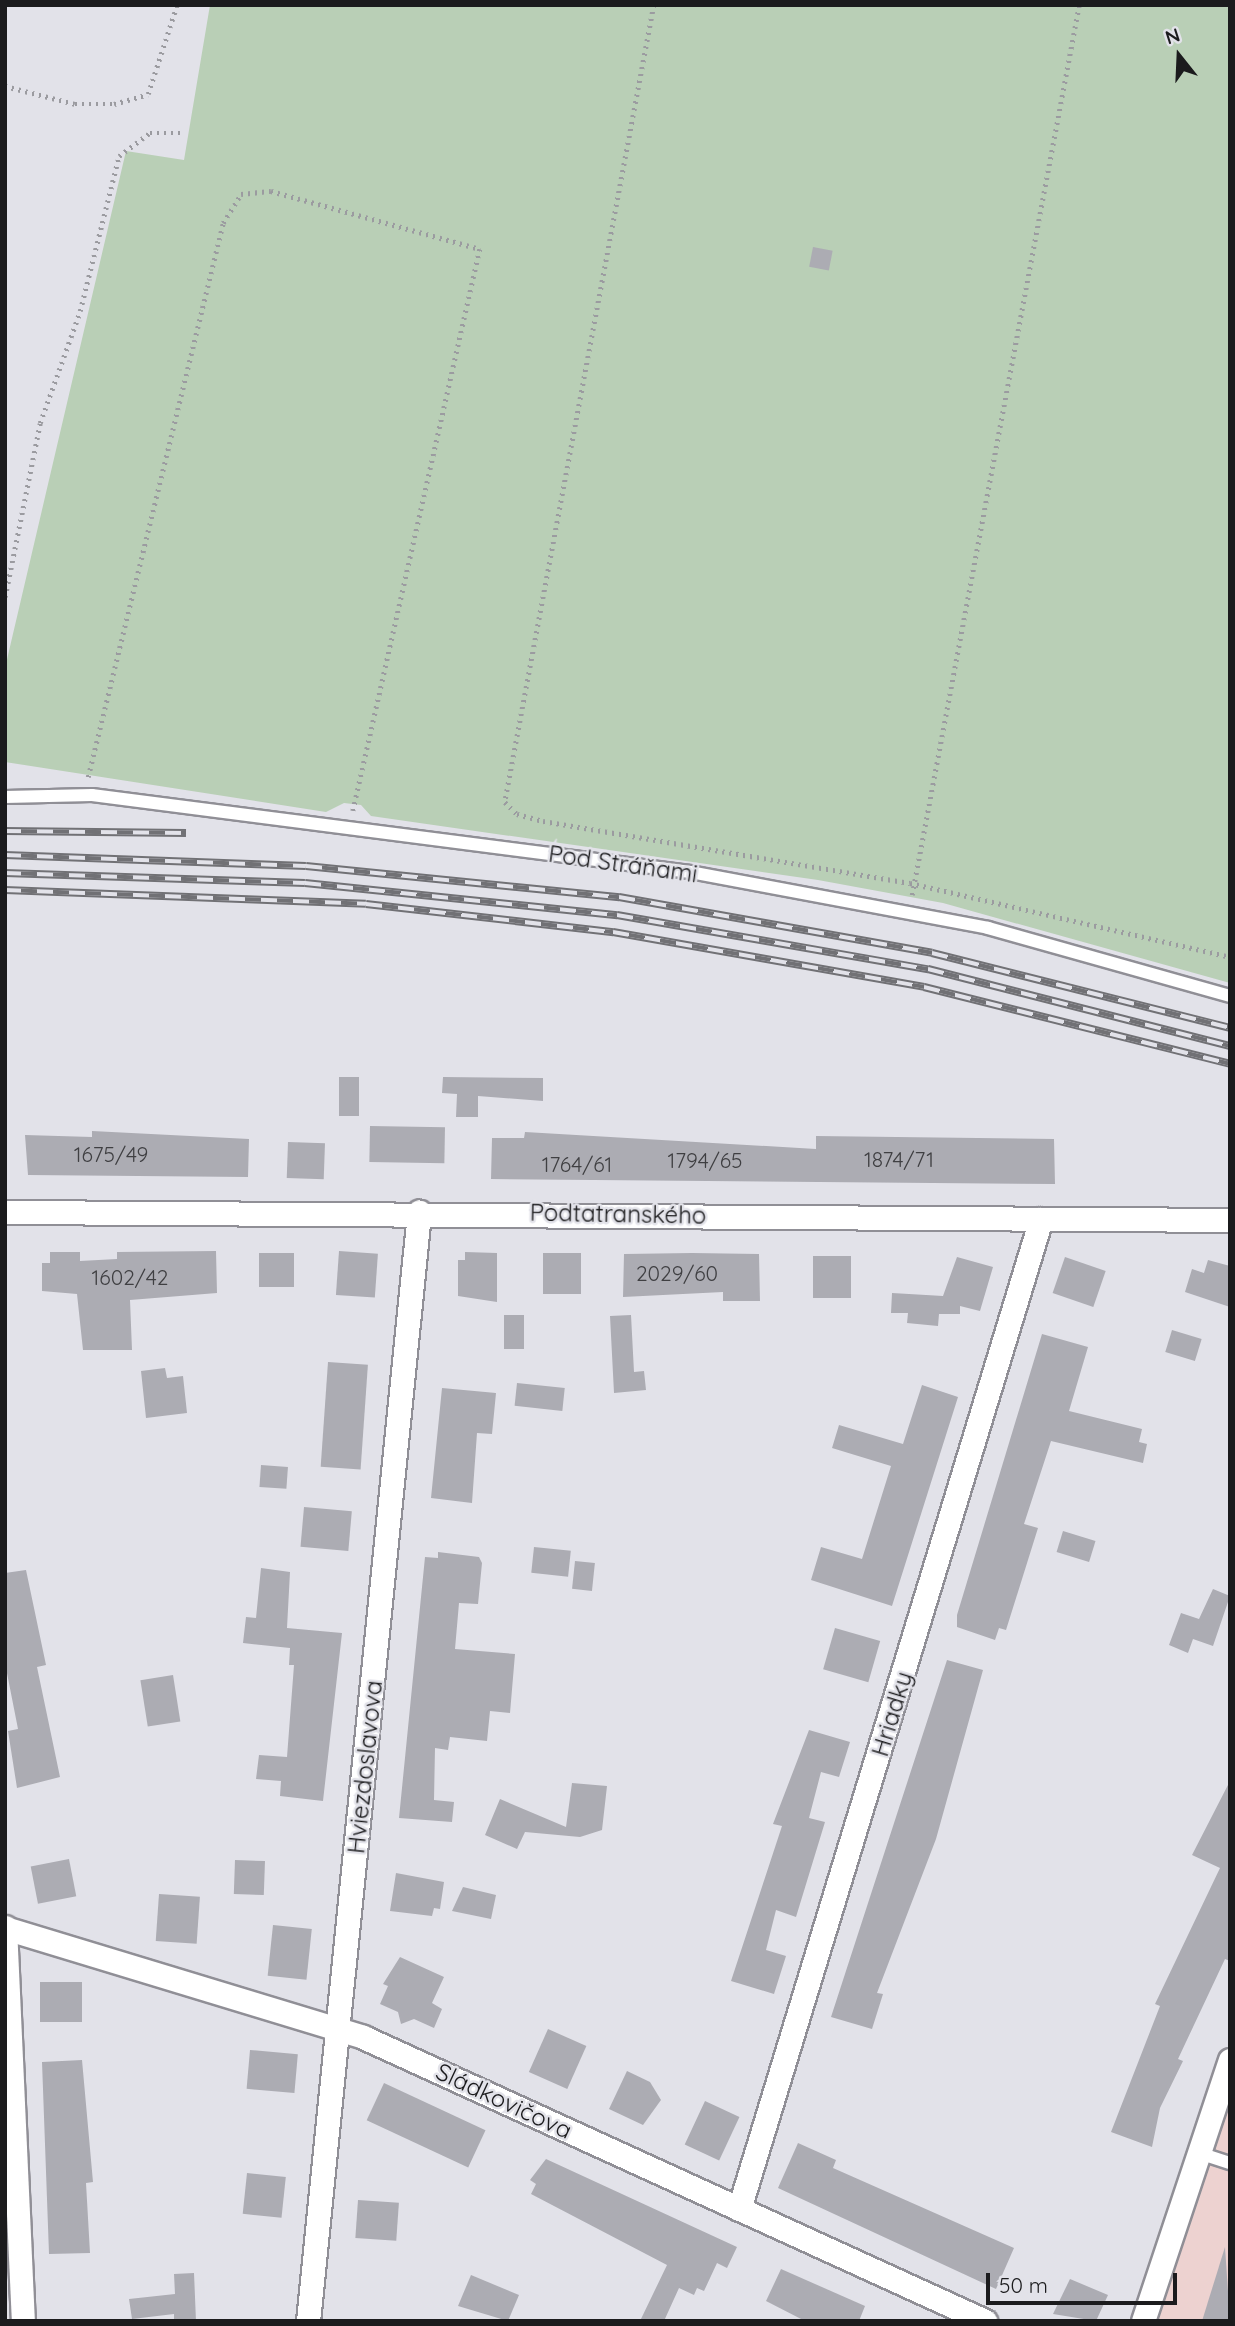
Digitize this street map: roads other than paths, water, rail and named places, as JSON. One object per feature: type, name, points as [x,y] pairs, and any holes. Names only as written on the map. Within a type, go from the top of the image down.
[{"type":"street","name":"Podtatranského","points":[[5,1212],[419,1212],[1230,1220]]},
{"type":"street","name":"Hviezdoslavova","points":[[308,2321],[419,1212]]},
{"type":"street","name":"Hriadky","points":[[739,2209],[1041,1219]]},
{"type":"street","name":"Sládkovičova","points":[[5,1927],[338,2030],[985,2321]]},
{"type":"street","points":[[5,1927],[23,2321]]},
{"type":"street","points":[[1143,2321],[1230,2060]]},
{"type":"lane","name":"Pod Stráňami","points":[[5,797],[85,795],[793,890],[988,928],[1230,996]]},
{"type":"lane","points":[[1199,2154],[1230,2164]]},
{"type":"railway","points":[[5,831],[186,833]]},
{"type":"railway","points":[[5,855],[306,866],[619,897],[932,953],[1230,1028]]},
{"type":"railway","points":[[5,873],[305,883],[617,915],[928,969],[1230,1046]]},
{"type":"railway","points":[[5,890],[366,904],[613,932],[924,987],[1230,1064]]}]
